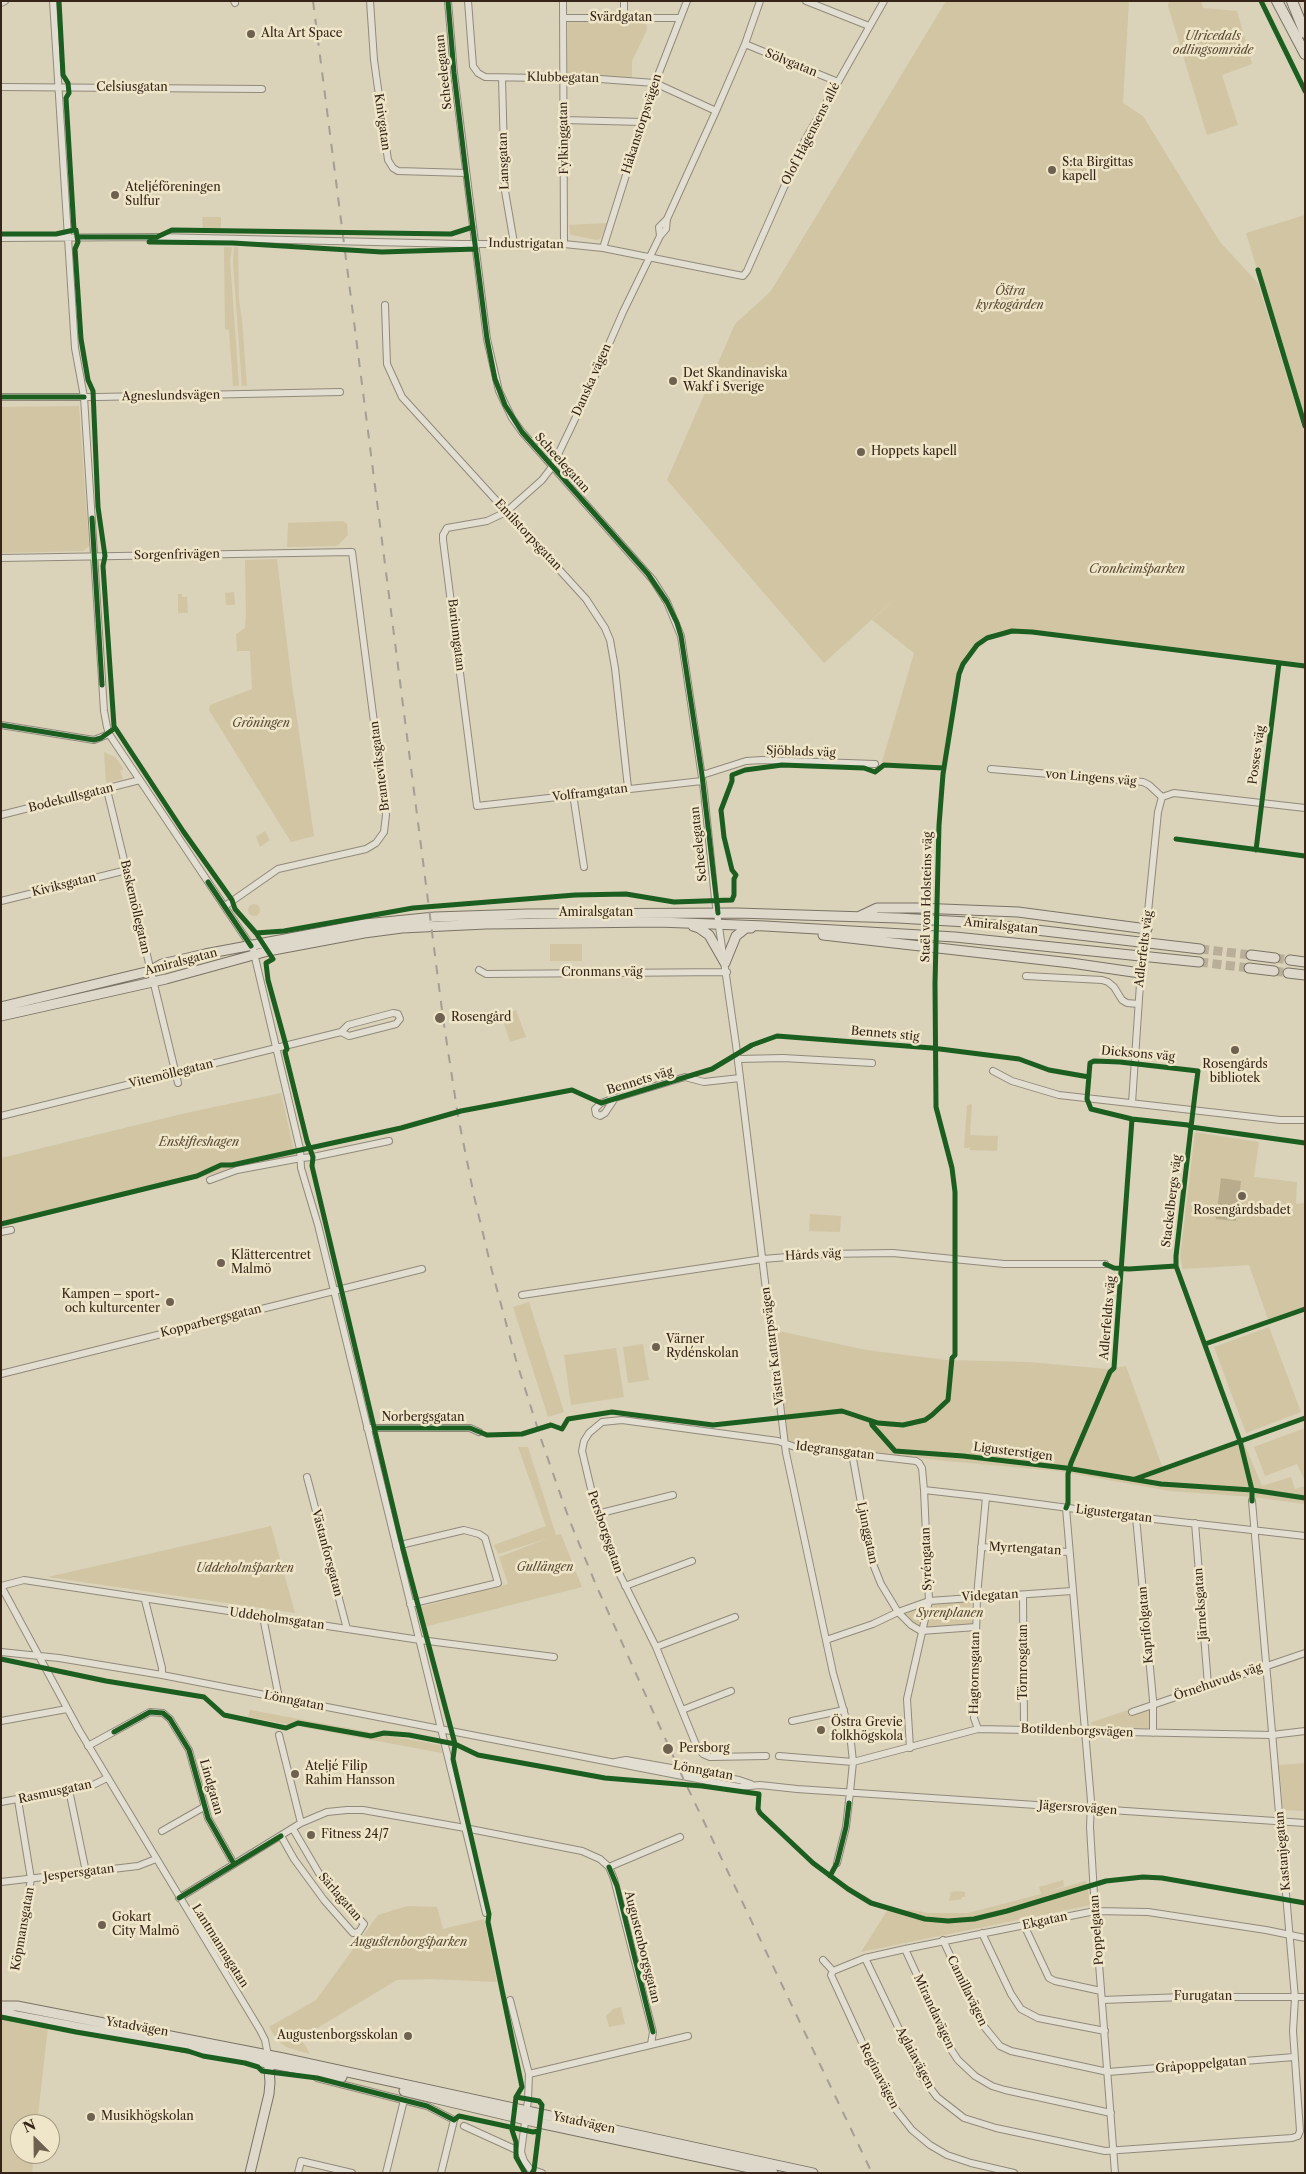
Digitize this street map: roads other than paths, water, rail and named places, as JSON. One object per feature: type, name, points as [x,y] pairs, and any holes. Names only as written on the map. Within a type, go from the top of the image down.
[{"type":"highway","points":[[1277,1],[1305,54]]},
{"type":"highway","points":[[1292,1],[1305,33]]},
{"type":"main road","points":[[860,916],[877,908],[1018,912],[1146,931]]},
{"type":"main road","name":"Amiralsgatan","points":[[1,1016],[207,969],[253,950],[315,932],[397,919],[532,914],[718,913],[860,916],[967,922],[1200,949]]},
{"type":"main road","name":"Amiralsgatan","points":[[1,1007],[150,971],[165,964],[364,932],[402,928],[562,922],[719,924],[955,937],[1199,962]]},
{"type":"main road","points":[[658,922],[699,928],[713,940],[726,967]]},
{"type":"main road","points":[[726,967],[734,939],[739,932],[746,928],[765,926],[922,947],[1141,971]]},
{"type":"main road","points":[[1251,955],[1275,958]]},
{"type":"main road","points":[[1290,960],[1305,962]]},
{"type":"main road","points":[[1249,968],[1274,971]]},
{"type":"main road","points":[[1288,973],[1305,975]]},
{"type":"main road","name":"Ystadvägen","points":[[1,2006],[17,2006],[269,2059],[526,2115],[773,2173]]},
{"type":"main road","name":"Ystadvägen","points":[[1,2013],[269,2059],[310,2071],[813,2173]]},
{"type":"main road","points":[[250,2173],[269,2094],[269,2059]]},
{"type":"street","points":[[1,3],[5,1]]},
{"type":"street","points":[[53,1],[75,348],[84,397],[104,711],[109,734],[253,950],[277,1048],[301,1158],[301,1168],[318,1225],[486,1913]]},
{"type":"street","name":"Knivgatan","points":[[370,1],[374,60],[388,160],[393,168],[398,171],[466,173]]},
{"type":"street","name":"Scheelegatan","points":[[448,1],[454,73],[487,339],[499,391],[512,418],[552,467],[634,557],[657,586],[672,612],[681,636],[702,778],[719,924]]},
{"type":"street","name":"Klubbegatan","points":[[468,1],[475,69],[485,77],[654,82],[716,111]]},
{"type":"street","name":"Fylkinggatan","points":[[563,1],[564,244]]},
{"type":"street","points":[[624,1],[624,18]]},
{"type":"street","name":"Håkanstorpsvägen","points":[[603,248],[654,82],[687,1]]},
{"type":"street","name":"Danska vägen","points":[[506,512],[542,480],[552,467],[623,312],[660,236],[666,229],[667,219],[745,44],[760,1]]},
{"type":"street","points":[[806,1],[869,26]]},
{"type":"street","name":"Olof Hågensens allé","points":[[747,271],[804,142],[884,1]]},
{"type":"street","name":"Svärdgatan","points":[[563,18],[680,18]]},
{"type":"street","name":"Sölvgatan","points":[[745,44],[838,82]]},
{"type":"street","name":"Lansgatan","points":[[502,78],[505,191],[514,243]]},
{"type":"street","name":"Celsiusgatan","points":[[1,87],[262,89]]},
{"type":"street","points":[[564,120],[642,122]]},
{"type":"street","name":"Industrigatan","points":[[1,238],[242,238],[475,244],[564,244],[603,248],[738,276],[743,276],[747,271]]},
{"type":"street","name":"Emilstorpsgatan","points":[[385,304],[387,364],[395,385],[410,406],[586,599],[605,628],[610,640],[615,668],[628,788]]},
{"type":"street","name":"Agneslundsvägen","points":[[1,397],[340,392]]},
{"type":"street","name":"Bariumgatan","points":[[477,806],[443,535],[447,528],[487,521],[506,512]]},
{"type":"street","name":"Sorgenfrivägen","points":[[1,558],[352,552]]},
{"type":"street","name":"Branteviksgatan","points":[[225,906],[285,866],[366,849],[376,843],[384,832],[386,815],[352,552]]},
{"type":"street","points":[[1,725],[94,740],[109,734]]},
{"type":"street","name":"Sjöblads väg","points":[[702,778],[746,761],[875,764]]},
{"type":"street","name":"von Lingens väg","points":[[991,769],[1143,782],[1149,784],[1162,797]]},
{"type":"street","name":"Volframgatan","points":[[477,806],[702,778]]},
{"type":"street","name":"Bodekullsgatan","points":[[1,814],[107,790],[140,780]]},
{"type":"street","name":"Baskemöllegatan","points":[[107,790],[178,1083]]},
{"type":"street","points":[[1162,797],[1174,793],[1305,808]]},
{"type":"street","points":[[573,794],[584,867]]},
{"type":"street","name":"Adlerfelts väg","points":[[1132,1103],[1141,971],[1158,812],[1162,797]]},
{"type":"street","name":"Kiviksgatan","points":[[1,900],[127,870]]},
{"type":"street","name":"Västra Kattarpsvägen","points":[[719,924],[738,1059],[752,1188],[763,1259],[785,1443],[833,1673],[850,1733],[853,1762],[846,1827],[837,1863]]},
{"type":"street","name":"Cronmans väg","points":[[479,970],[486,974],[726,967]]},
{"type":"street","points":[[1026,976],[1102,980],[1114,987],[1122,1000],[1127,1003],[1138,1004]]},
{"type":"street","name":"Vitemöllegatan","points":[[1,1116],[341,1032],[348,1025],[393,1013],[398,1014],[400,1020],[396,1024],[350,1036],[341,1032]]},
{"type":"street","points":[[738,1059],[782,1058],[872,1063]]},
{"type":"street","points":[[993,1071],[1012,1081],[1059,1095],[1280,1120],[1305,1120]]},
{"type":"street","name":"Bennets väg","points":[[615,1098],[685,1077],[704,1082],[740,1078]]},
{"type":"street","points":[[210,1180],[237,1170],[389,1141]]},
{"type":"street","points":[[1,1232],[11,1230]]},
{"type":"street","name":"Hårds väg","points":[[522,1295],[763,1259],[876,1253],[1018,1265],[1106,1264]]},
{"type":"street","name":"Kopparbergsgatan","points":[[1,1374],[422,1269]]},
{"type":"street","name":"Persborgsgatan","points":[[766,1756],[715,1758],[703,1754],[697,1747],[656,1647],[625,1586],[597,1514],[582,1451],[589,1433],[602,1422],[622,1420],[785,1443]]},
{"type":"street","name":"Norbergsgatan","points":[[367,1428],[470,1428],[478,1432]]},
{"type":"street","name":"Idegransgatan","points":[[785,1443],[795,1447],[916,1461]]},
{"type":"street","name":"Ljunggatan","points":[[852,1453],[871,1559],[881,1584],[898,1612],[911,1625],[921,1631]]},
{"type":"street","name":"Syréngatan","points":[[910,1748],[906,1699],[929,1600],[922,1468],[916,1461]]},
{"type":"street","name":"Västanforsgatan","points":[[307,1477],[347,1629]]},
{"type":"street","name":"Ligustergatan","points":[[924,1490],[1305,1536]]},
{"type":"street","points":[[597,1514],[673,1495]]},
{"type":"street","name":"Hagtornsgatan","points":[[978,1729],[974,1718],[977,1596],[986,1497]]},
{"type":"street","name":"Kastanjegatan","points":[[1114,2151],[1292,2138],[1298,2136],[1300,2131],[1293,2031],[1295,1998],[1272,1735],[1268,1665],[1252,1501]]},
{"type":"street","name":"Poppelgatan","points":[[1066,1508],[1090,1808],[1095,1911],[1115,2173]]},
{"type":"street","name":"Kaprifolgatan","points":[[1136,1517],[1154,1733]]},
{"type":"street","name":"Järneksgatan","points":[[1195,1523],[1208,1685]]},
{"type":"street","points":[[396,1546],[464,1530],[479,1534],[485,1538],[498,1583],[410,1604]]},
{"type":"street","name":"Myrtengatan","points":[[981,1547],[1069,1552]]},
{"type":"street","points":[[625,1586],[692,1561]]},
{"type":"street","name":"Uddeholmsgatan","points":[[1,1586],[24,1580],[145,1600],[420,1640],[554,1657]]},
{"type":"street","name":"Lantmannagatan","points":[[1,1586],[88,1746],[260,2030],[265,2040],[269,2059]]},
{"type":"street","name":"Videgatan","points":[[826,1640],[873,1624],[929,1600],[1072,1591]]},
{"type":"street","name":"Törnrosgatan","points":[[1024,1595],[1024,1728]]},
{"type":"street","points":[[145,1600],[162,1668],[162,1675]]},
{"type":"street","points":[[263,1617],[279,1698]]},
{"type":"street","points":[[656,1647],[735,1617]]},
{"type":"street","points":[[921,1631],[976,1627]]},
{"type":"street","name":"Lönngatan","points":[[1,1652],[38,1655],[162,1675],[441,1730],[616,1762],[626,1760],[739,1780],[752,1785],[850,1792]]},
{"type":"street","name":"Örnehuvuds väg","points":[[1132,1712],[1305,1653]]},
{"type":"street","points":[[682,1710],[730,1690]]},
{"type":"street","points":[[1,1721],[67,1709]]},
{"type":"street","points":[[792,1721],[844,1710]]},
{"type":"street","name":"Lindgatan","points":[[88,1746],[150,1712],[163,1713],[170,1718],[189,1750],[204,1807],[234,1864]]},
{"type":"street","name":"Botildenborgsvägen","points":[[853,1762],[978,1729],[1024,1728],[1272,1735],[1305,1731]]},
{"type":"street","points":[[278,1735],[301,1823]]},
{"type":"street","points":[[779,1756],[853,1762]]},
{"type":"street","name":"Rasmusgatan","points":[[1,1802],[93,1785],[107,1778]]},
{"type":"street","points":[[70,1790],[86,1872]]},
{"type":"street","name":"Jägersrovägen","points":[[850,1792],[1305,1823]]},
{"type":"street","name":"Köpmansgatan","points":[[16,1965],[31,1879],[18,1800]]},
{"type":"street","points":[[162,1831],[204,1807]]},
{"type":"street","points":[[179,1898],[301,1823],[327,1812],[363,1810],[582,1851],[600,1859],[609,1868],[680,1837]]},
{"type":"street","name":"Särlagatan","points":[[281,1836],[294,1859],[324,1900],[353,1933],[359,1932],[364,1924],[320,1875],[293,1829]]},
{"type":"street","name":"Jespersgatan","points":[[1,1882],[138,1866],[156,1859]]},
{"type":"street","name":"Augustenborgsgatan","points":[[609,1868],[617,1886],[651,2024],[651,2044]]},
{"type":"street","name":"Ekgatan","points":[[833,1971],[866,1958],[943,1940],[1095,1911],[1148,1912],[1305,1938]]},
{"type":"street","points":[[1024,1925],[1025,1931],[1049,1978],[1101,1991]]},
{"type":"street","points":[[982,1933],[1011,1994],[1021,2009],[1038,2018],[1105,2031]]},
{"type":"street","name":"Camillavägen","points":[[943,1940],[982,2024],[1000,2046],[1022,2054],[1108,2072]]},
{"type":"street","name":"Mirandavägen","points":[[905,1949],[952,2051],[958,2060],[975,2076],[992,2086],[1005,2090],[1111,2113]]},
{"type":"street","name":"Aglaiavägen","points":[[866,1958],[922,2077],[937,2097],[956,2113],[976,2123],[996,2128],[1114,2151]]},
{"type":"street","points":[[823,1960],[833,1971]]},
{"type":"street","name":"Reginavägen","points":[[833,1971],[831,1975],[879,2079],[893,2106],[912,2130],[930,2145],[947,2154],[971,2163],[1014,2173]]},
{"type":"street","name":"Furugatan","points":[[1102,2000],[1184,1997],[1305,1997]]},
{"type":"street","points":[[510,2000],[528,2074],[526,2115],[521,2152],[524,2161],[530,2169],[542,2173]]},
{"type":"street","points":[[528,2074],[688,2036]]},
{"type":"street","name":"Gråpoppelgatan","points":[[1108,2072],[1294,2057]]},
{"type":"street","name":"Ystadvägen","points":[[310,2071],[317,2078],[427,2106],[454,2120],[441,2173]]},
{"type":"street","points":[[386,2173],[404,2100]]},
{"type":"street","points":[[464,2126],[521,2152]]},
{"type":"street","points":[[298,2173],[301,2160],[352,2173]]},
{"type":"tunnel","points":[[1200,949],[1251,955]]},
{"type":"tunnel","points":[[1275,958],[1290,960]]},
{"type":"tunnel","points":[[1199,962],[1249,968]]},
{"type":"tunnel","points":[[1274,971],[1288,973]]},
{"type":"railway","points":[[313,1],[443,1018],[458,1116],[474,1196],[492,1271],[516,1360],[541,1439],[569,1519],[596,1585],[683,1778],[872,2173]]},
{"type":"place","name":"Alta Art Space","points":[[251,34]]},
{"type":"place","name":"S:ta Birgittas kapell","points":[[1052,170]]},
{"type":"place","name":"Ateljéföreningen Sulfur","points":[[115,195]]},
{"type":"place","name":"Det Skandinaviska Wakf i Sverige","points":[[673,381]]},
{"type":"place","name":"Hoppets kapell","points":[[861,452]]},
{"type":"place","name":"Rosengård","points":[[440,1018]]},
{"type":"place","name":"Rosengårds bibliotek","points":[[1235,1050]]},
{"type":"place","name":"Rosengårdsbadet","points":[[1242,1196]]},
{"type":"place","name":"Klättercentret Malmö","points":[[221,1263]]},
{"type":"place","name":"Kampen – sport- och kulturcenter","points":[[170,1302]]},
{"type":"place","name":"Värner Rydénskolan","points":[[656,1347]]},
{"type":"place","name":"Östra Grevie folkhögskola","points":[[821,1730]]},
{"type":"place","name":"Persborg","points":[[668,1749]]},
{"type":"place","name":"Ateljé Filip Rahim Hansson","points":[[295,1774]]},
{"type":"place","name":"Fitness 24/7","points":[[311,1835]]},
{"type":"place","name":"Gokart City Malmö","points":[[102,1925]]},
{"type":"place","name":"Augustenborgsskolan","points":[[408,2036]]},
{"type":"place","name":"Musikhögskolan","points":[[91,2117]]},
{"type":"park label","name":"Ulricedals odlingsområde","points":[[1213,44]]},
{"type":"park label","name":"Östra kyrkogården","points":[[1010,299]]},
{"type":"park label","name":"Cronheimsparken","points":[[1137,570]]},
{"type":"park label","name":"Gröningen","points":[[261,724]]},
{"type":"park label","name":"Enskifteshagen","points":[[199,1143]]},
{"type":"park label","name":"Gullängen","points":[[545,1568]]},
{"type":"park label","name":"Uddeholmsparken","points":[[245,1569]]},
{"type":"park label","name":"Syrenplanen","points":[[950,1614]]},
{"type":"park label","name":"Augustenborgsparken","points":[[409,1943]]}]
